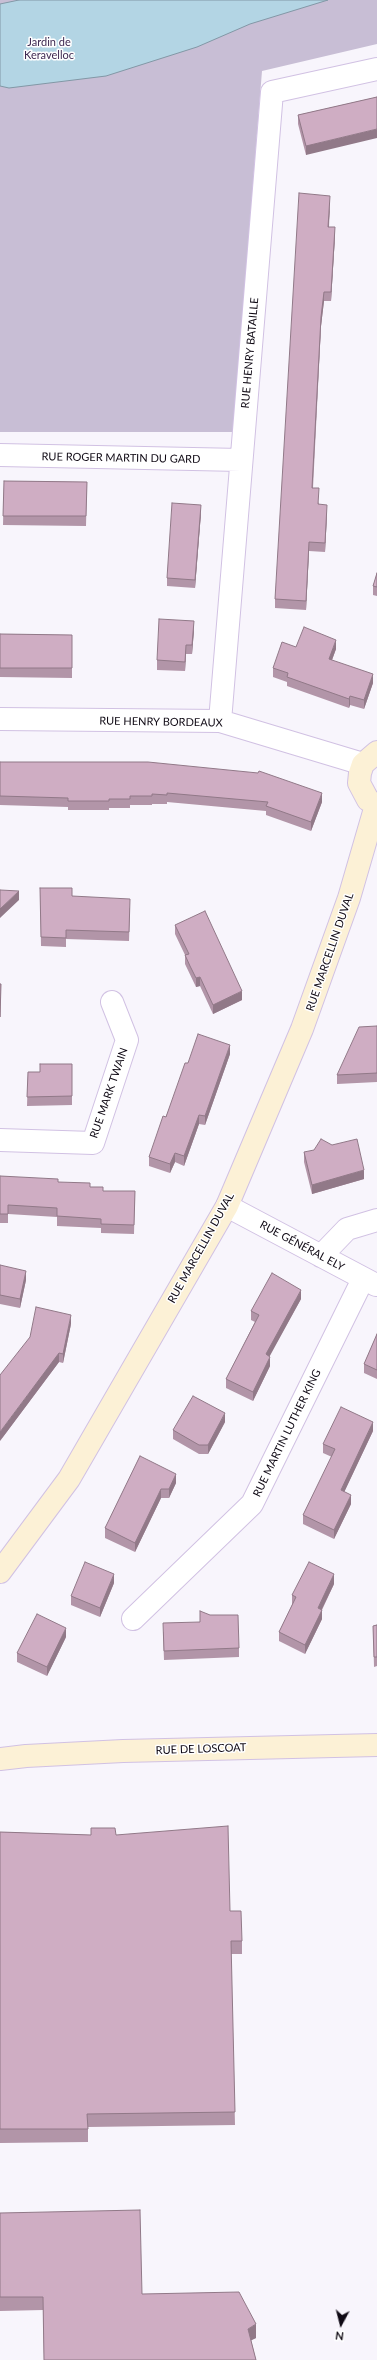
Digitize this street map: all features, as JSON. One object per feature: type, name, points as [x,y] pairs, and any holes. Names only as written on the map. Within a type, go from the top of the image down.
[{"type":"main road","points":[[370,758],[360,773],[359,783],[368,800],[377,805]]},
{"type":"main road","name":"RUE MARCELLIN DUVAL","points":[[0,1572],[69,1479],[227,1206],[302,1029],[349,898],[377,805]]},
{"type":"main road","name":"RUE DE LOSCOAT","points":[[0,1759],[26,1756],[377,1745]]},
{"type":"main road","name":"RUE DE LOSCOAT","points":[[0,1749],[26,1756]]},
{"type":"street","name":"RUE HENRY BATAILLE","points":[[220,721],[272,92],[377,69]]},
{"type":"street","name":"RUE ROGER MARTIN DU GARD","points":[[0,455],[241,460]]},
{"type":"street","name":"RUE HENRY BORDEAUX","points":[[0,719],[220,721],[370,758]]},
{"type":"street","name":"RUE MARK TWAIN","points":[[0,1140],[93,1143],[127,1040],[112,1002]]},
{"type":"street","name":"RUE GÉNÉRAL ELY","points":[[227,1206],[370,1282]]},
{"type":"street","points":[[321,1256],[346,1229],[377,1220]]},
{"type":"street","name":"RUE MARTIN LUTHER KING","points":[[133,1619],[252,1504],[370,1282]]},
{"type":"green space","points":[[0,0],[377,0],[377,44],[262,71],[233,432],[0,432]]},
{"type":"water","name":"Jardin de Keravelloc","points":[[19,0],[328,0],[250,24],[197,47],[106,76],[9,88],[0,86],[0,4]]},
{"type":"building","points":[[377,97],[377,129],[306,146],[298,115]]},
{"type":"building","points":[[299,193],[330,196],[328,227],[335,227],[331,292],[324,292],[321,317],[312,488],[319,488],[318,504],[327,505],[325,543],[309,542],[306,601],[275,599]]},
{"type":"building","points":[[4,481],[87,482],[86,516],[3,516]]},
{"type":"building","points":[[172,503],[201,505],[195,580],[167,578]]},
{"type":"building","points":[[377,573],[377,587],[373,586]]},
{"type":"building","points":[[159,619],[194,621],[192,645],[186,645],[185,662],[157,660]]},
{"type":"building","points":[[304,627],[336,640],[329,659],[373,674],[364,700],[350,696],[349,699],[287,677],[288,673],[273,668],[282,642],[296,647]]},
{"type":"building","points":[[0,634],[72,635],[72,668],[0,668]]},
{"type":"building","points":[[0,762],[148,762],[258,773],[259,771],[322,793],[311,822],[266,806],[268,802],[167,793],[167,795],[152,794],[152,796],[130,796],[130,799],[109,799],[109,801],[68,801],[68,798],[0,796]]},
{"type":"building","points":[[40,888],[72,888],[72,896],[130,899],[129,932],[66,930],[66,938],[41,937]]},
{"type":"building","points":[[0,890],[19,891],[0,909]]},
{"type":"building","points":[[205,911],[242,991],[213,1005],[200,977],[196,978],[190,966],[185,955],[189,954],[175,925]]},
{"type":"building","points":[[0,984],[1,984],[0,1017]]},
{"type":"building","points":[[377,1026],[377,1073],[337,1075],[359,1027]]},
{"type":"building","points":[[198,1034],[230,1045],[205,1116],[199,1115],[184,1156],[175,1153],[170,1164],[149,1157],[163,1116],[166,1117],[185,1063],[188,1063]]},
{"type":"building","points":[[40,1064],[72,1064],[72,1096],[27,1097],[28,1072],[40,1072]]},
{"type":"building","points":[[321,1139],[332,1145],[357,1139],[364,1170],[312,1185],[304,1152],[314,1150]]},
{"type":"building","points":[[0,1176],[58,1179],[58,1182],[90,1183],[90,1187],[103,1187],[103,1191],[135,1191],[134,1225],[101,1224],[101,1219],[57,1216],[57,1208],[8,1205],[8,1214],[0,1214]]},
{"type":"building","points":[[0,1265],[26,1271],[20,1299],[0,1295]]},
{"type":"building","points":[[272,1273],[301,1290],[266,1354],[270,1357],[253,1392],[226,1379],[259,1315],[251,1311]]},
{"type":"building","points":[[36,1307],[71,1315],[63,1354],[59,1353],[0,1432],[0,1375],[30,1337]]},
{"type":"building","points":[[377,1334],[377,1370],[364,1364]]},
{"type":"building","points":[[193,1396],[225,1413],[208,1445],[199,1445],[173,1430]]},
{"type":"building","points":[[341,1407],[373,1422],[341,1490],[351,1495],[334,1530],[303,1515],[335,1449],[323,1444]]},
{"type":"building","points":[[140,1456],[176,1474],[169,1489],[161,1489],[135,1543],[105,1528]]},
{"type":"building","points":[[85,1562],[114,1574],[100,1608],[71,1596]]},
{"type":"building","points":[[309,1562],[334,1574],[318,1608],[322,1610],[305,1645],[279,1632],[296,1597],[292,1595]]},
{"type":"building","points":[[200,1611],[210,1615],[238,1615],[239,1648],[164,1651],[163,1623],[200,1622]]},
{"type":"building","points":[[37,1614],[66,1628],[47,1667],[17,1653]]},
{"type":"building","points":[[377,1625],[377,1657],[374,1657],[373,1626]]},
{"type":"building","points":[[228,1826],[230,1911],[241,1911],[242,1941],[231,1941],[235,2112],[87,2114],[88,2129],[0,2129],[0,1832],[91,1835],[91,1828],[115,1828],[116,1835]]},
{"type":"building","points":[[140,2210],[142,2294],[239,2292],[256,2324],[248,2329],[256,2360],[44,2360],[43,2297],[0,2297],[0,2213]]}]
